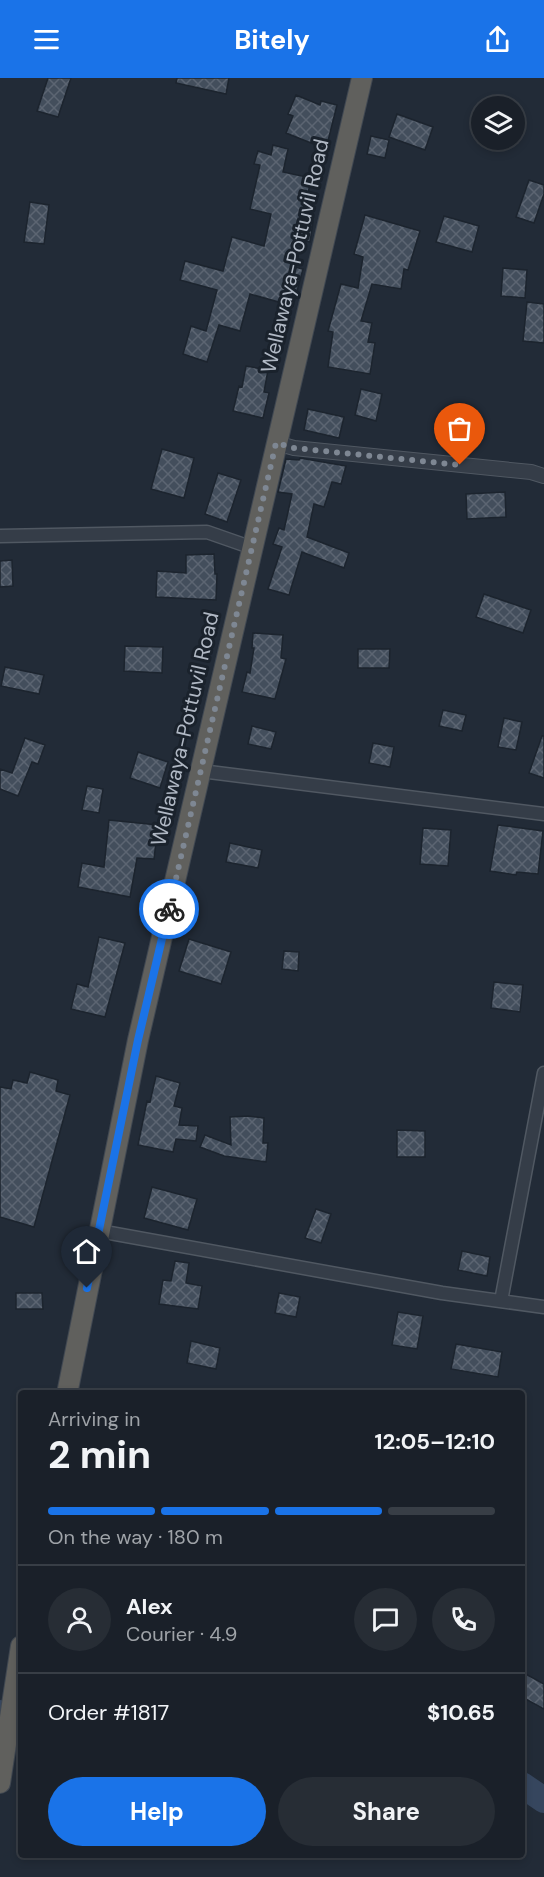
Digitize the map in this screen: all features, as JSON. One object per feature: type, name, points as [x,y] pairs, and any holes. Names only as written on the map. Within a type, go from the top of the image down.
[{"type":"highway","name":"Wellawaya-Pottuvil Road","points":[[68,1390],[138,1040],[250,548],[362,78]]},
{"type":"highway","points":[[0,1783],[18,1666]]},
{"type":"street","points":[[276,443],[294,448],[531,472],[544,476]]},
{"type":"street","points":[[0,536],[207,532],[250,548]]},
{"type":"street","points":[[201,771],[544,814]]},
{"type":"street","points":[[501,1301],[544,1073]]},
{"type":"street","points":[[99,1231],[442,1293],[544,1307]]},
{"type":"building","points":[[48,78],[71,78],[58,117],[37,111]]},
{"type":"building","points":[[177,78],[229,78],[226,94],[176,83]]},
{"type":"building","points":[[296,95],[320,105],[321,101],[337,105],[326,149],[286,133],[293,116],[288,114]]},
{"type":"building","points":[[397,114],[433,127],[425,150],[389,137]]},
{"type":"building","points":[[371,136],[389,140],[385,158],[367,154]]},
{"type":"building","points":[[273,145],[288,149],[283,172],[311,178],[303,220],[313,222],[310,242],[298,240],[294,267],[303,269],[293,306],[250,294],[240,331],[219,325],[207,362],[183,354],[191,326],[206,331],[217,290],[180,280],[185,261],[223,271],[232,237],[264,246],[271,214],[250,209],[260,165],[254,164],[258,151],[271,155]]},
{"type":"building","points":[[529,180],[544,185],[544,194],[534,223],[516,217]]},
{"type":"building","points":[[30,202],[49,205],[44,244],[24,242]]},
{"type":"building","points":[[365,215],[420,231],[408,270],[404,269],[401,289],[372,284],[361,321],[372,323],[368,342],[375,343],[370,374],[328,367],[333,332],[328,331],[341,284],[358,288],[363,257],[354,254]]},
{"type":"building","points":[[444,216],[479,226],[472,252],[436,242]]},
{"type":"building","points":[[503,268],[527,270],[525,298],[501,296]]},
{"type":"building","points":[[527,302],[544,304],[544,343],[523,341]]},
{"type":"building","points":[[246,366],[268,370],[264,392],[269,393],[263,418],[233,411],[239,386],[242,387]]},
{"type":"building","points":[[361,389],[382,394],[376,421],[355,415]]},
{"type":"building","points":[[308,409],[344,417],[339,438],[304,430]]},
{"type":"building","points":[[162,449],[194,458],[184,498],[151,489]]},
{"type":"building","points":[[300,458],[346,466],[341,484],[332,482],[324,507],[314,504],[307,537],[349,553],[344,568],[302,552],[289,595],[268,589],[282,547],[273,544],[279,528],[284,530],[292,494],[278,492],[286,459],[299,460]]},
{"type":"building","points":[[218,473],[241,480],[227,522],[205,514]]},
{"type":"building","points":[[505,492],[506,517],[467,519],[466,494]]},
{"type":"building","points":[[214,554],[215,574],[217,574],[216,600],[156,597],[157,571],[186,573],[186,555]]},
{"type":"building","points":[[12,560],[13,586],[0,587],[0,561]]},
{"type":"building","points":[[484,594],[531,610],[523,633],[476,617]]},
{"type":"building","points":[[253,633],[283,635],[281,658],[286,659],[275,699],[242,692],[247,672],[250,673],[254,648],[252,648]]},
{"type":"building","points":[[125,646],[163,647],[162,673],[124,671]]},
{"type":"building","points":[[358,649],[390,649],[389,668],[358,668]]},
{"type":"building","points":[[5,667],[44,675],[39,694],[1,686]]},
{"type":"building","points":[[443,710],[466,715],[462,731],[439,726]]},
{"type":"building","points":[[504,718],[522,722],[516,750],[498,747]]},
{"type":"building","points":[[252,726],[276,732],[271,749],[248,744]]},
{"type":"building","points":[[542,736],[544,736],[544,778],[529,773]]},
{"type":"building","points":[[25,738],[45,745],[38,764],[32,762],[18,796],[0,789],[0,769],[12,773]]},
{"type":"building","points":[[373,743],[394,747],[390,767],[369,763]]},
{"type":"building","points":[[138,752],[168,762],[160,788],[130,778]]},
{"type":"building","points":[[87,786],[103,789],[99,813],[82,810]]},
{"type":"building","points":[[109,820],[158,825],[154,859],[137,858],[130,897],[78,887],[82,863],[104,867]]},
{"type":"building","points":[[498,825],[543,831],[538,874],[517,872],[516,875],[490,871]]},
{"type":"building","points":[[423,828],[451,830],[448,866],[420,864]]},
{"type":"building","points":[[230,843],[262,850],[258,868],[226,862]]},
{"type":"building","points":[[99,937],[125,943],[105,1017],[71,1009],[77,984],[88,987]]},
{"type":"building","points":[[189,939],[231,952],[221,984],[179,971]]},
{"type":"building","points":[[284,951],[299,952],[298,971],[282,969]]},
{"type":"building","points":[[494,982],[523,985],[520,1012],[491,1008]]},
{"type":"building","points":[[30,1072],[58,1080],[56,1091],[70,1095],[34,1227],[0,1217],[0,1087],[11,1089],[13,1080],[27,1083]]},
{"type":"building","points":[[156,1076],[180,1083],[174,1106],[182,1108],[179,1125],[198,1126],[196,1141],[176,1139],[173,1152],[138,1145],[147,1101],[150,1102]]},
{"type":"building","points":[[230,1117],[264,1118],[263,1143],[268,1143],[266,1162],[224,1156],[200,1147],[205,1135],[231,1145]]},
{"type":"building","points":[[397,1130],[425,1131],[425,1157],[397,1157]]},
{"type":"building","points":[[152,1187],[197,1199],[188,1230],[144,1218]]},
{"type":"building","points":[[316,1209],[331,1214],[321,1243],[305,1238]]},
{"type":"building","points":[[462,1251],[490,1257],[487,1276],[458,1270]]},
{"type":"building","points":[[175,1261],[189,1263],[186,1283],[202,1286],[198,1309],[159,1304],[163,1280],[171,1281]]},
{"type":"building","points":[[16,1293],[42,1293],[43,1309],[16,1309]]},
{"type":"building","points":[[279,1293],[300,1297],[296,1317],[275,1313]]},
{"type":"building","points":[[398,1312],[423,1316],[417,1349],[392,1345]]},
{"type":"building","points":[[191,1341],[220,1348],[216,1369],[187,1363]]},
{"type":"building","points":[[456,1344],[502,1352],[498,1377],[451,1369]]},
{"type":"building","points":[[525,1674],[544,1684],[544,1709],[525,1699]]},
{"type":"waterway","points":[[0,1713],[18,1718]]},
{"type":"waterway","points":[[525,1787],[544,1800]]},
{"type":"way so far","points":[[169,909],[250,548],[276,443],[294,448],[460,465]]},
{"type":"route","points":[[87,1288],[138,1040],[169,909]]}]
